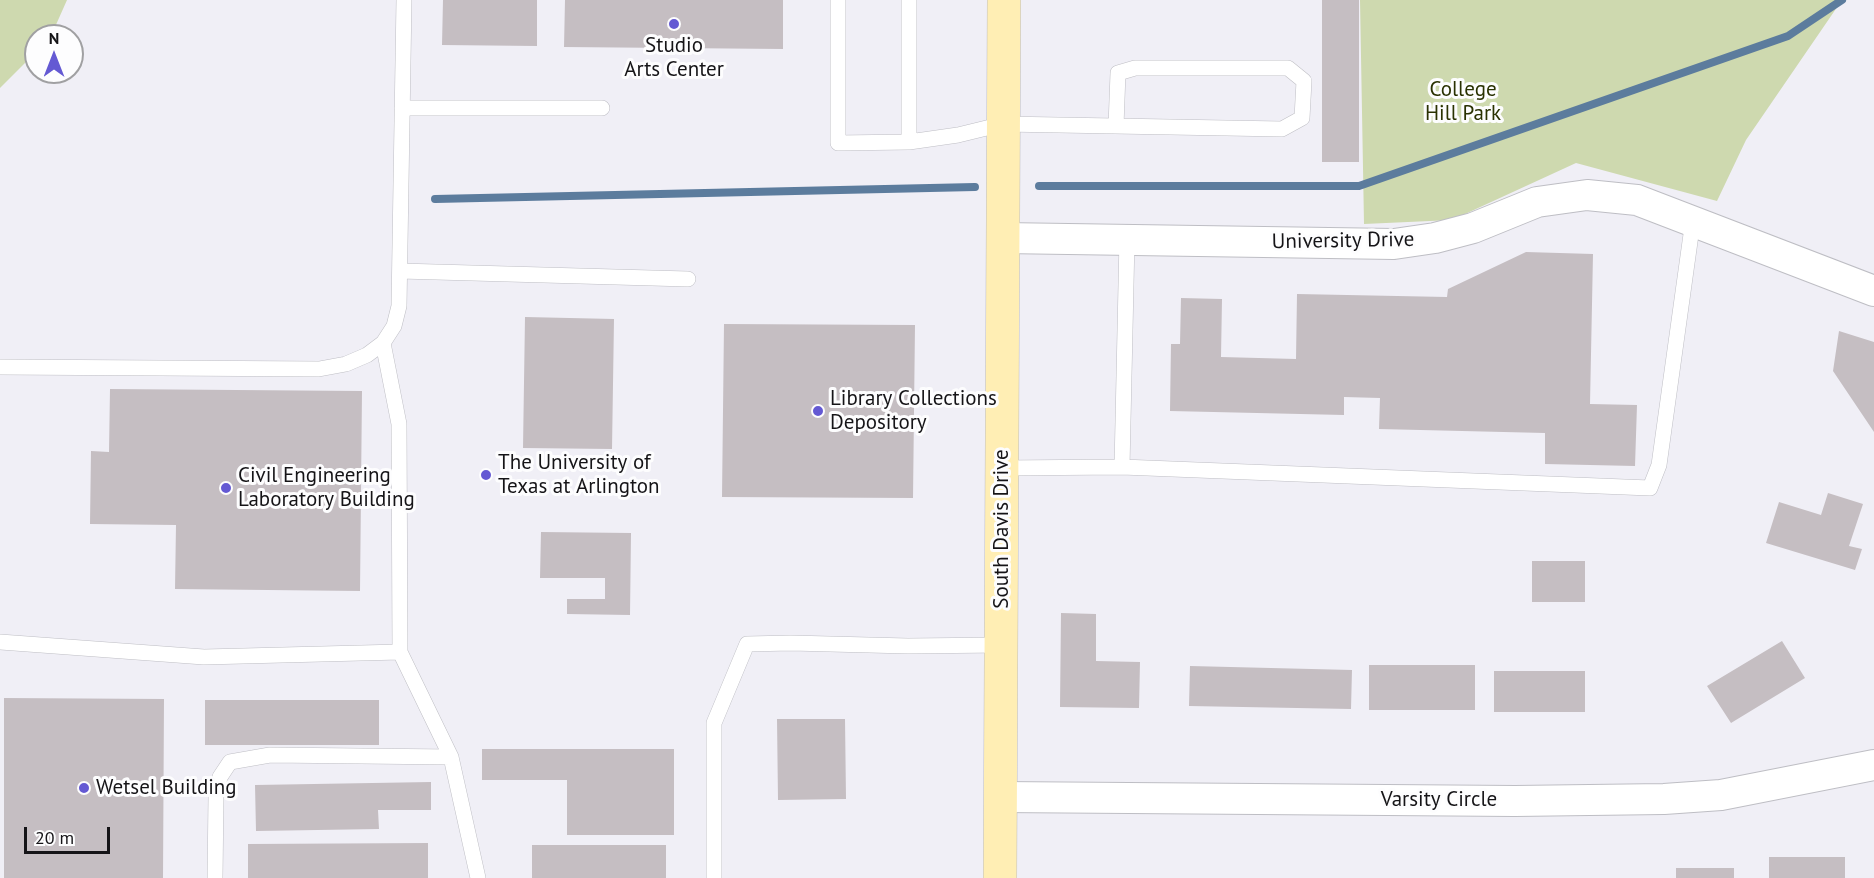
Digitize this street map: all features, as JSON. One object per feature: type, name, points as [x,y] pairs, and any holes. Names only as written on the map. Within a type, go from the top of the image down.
[{"type":"street","name":"South Davis Drive","points":[[1000,878],[1004,0]]},
{"type":"street","name":"University Drive","points":[[1003,238],[1394,244],[1435,238],[1473,228],[1537,202],[1587,195],[1637,200],[1874,291]]},
{"type":"street","name":"Varsity Circle","points":[[1000,797],[1515,801],[1664,799],[1721,795],[1874,765]]},
{"type":"lane","points":[[0,367],[319,369],[346,364],[367,355],[383,343],[394,326],[399,306],[404,0]]},
{"type":"lane","points":[[838,0],[838,143],[909,142],[958,135],[1004,124],[1282,129],[1302,118],[1304,81],[1288,68],[1135,68],[1118,73],[1116,126]]},
{"type":"lane","points":[[909,0],[909,142]]},
{"type":"lane","points":[[402,108],[603,108]]},
{"type":"lane","points":[[1002,468],[1122,467],[1650,488],[1659,465],[1693,220]]},
{"type":"lane","points":[[1122,467],[1127,239]]},
{"type":"lane","points":[[400,271],[688,279]]},
{"type":"lane","points":[[383,343],[399,424],[400,652],[451,757],[478,878]]},
{"type":"lane","points":[[0,642],[204,657],[400,652]]},
{"type":"lane","points":[[714,878],[714,723],[747,644],[1001,645]]},
{"type":"lane","points":[[215,878],[216,797],[220,777],[230,762],[270,755],[451,757]]},
{"type":"green space","points":[[0,0],[67,0],[56,24],[24,24],[24,64],[0,88]]},
{"type":"green space","name":"College Hill Park","points":[[1360,0],[1842,0],[1746,140],[1717,201],[1576,163],[1452,220],[1364,224]]},
{"type":"building","points":[[443,0],[537,0],[537,46],[442,45]]},
{"type":"building","name":"Studio Arts Center","points":[[565,0],[783,0],[783,49],[564,47]]},
{"type":"building","points":[[1322,0],[1359,0],[1359,162],[1322,162]]},
{"type":"building","points":[[1526,252],[1593,254],[1590,404],[1637,405],[1635,466],[1545,464],[1545,433],[1379,429],[1380,398],[1344,397],[1344,415],[1170,411],[1171,344],[1180,344],[1181,298],[1222,299],[1221,357],[1296,359],[1297,294],[1447,297],[1448,289]]},
{"type":"building","points":[[525,317],[614,319],[612,449],[523,448]]},
{"type":"building","name":"Library Collections Depository","points":[[724,324],[915,325],[913,498],[722,497]]},
{"type":"building","points":[[1839,331],[1874,342],[1874,432],[1833,371]]},
{"type":"building","name":"Civil Engineering Laboratory Building","points":[[110,389],[362,391],[360,591],[175,589],[176,525],[90,524],[91,451],[109,452]]},
{"type":"building","points":[[1828,493],[1863,504],[1849,546],[1862,549],[1855,570],[1766,543],[1779,502],[1821,515]]},
{"type":"building","points":[[541,532],[631,533],[630,615],[567,614],[567,599],[605,599],[605,578],[540,578]]},
{"type":"building","points":[[1532,561],[1585,561],[1585,602],[1532,602]]},
{"type":"building","points":[[1061,613],[1096,614],[1096,661],[1140,662],[1139,708],[1060,707]]},
{"type":"building","points":[[1782,641],[1805,678],[1731,723],[1707,686]]},
{"type":"building","points":[[1369,665],[1475,665],[1475,710],[1369,710]]},
{"type":"building","points":[[1190,666],[1352,670],[1351,709],[1189,706]]},
{"type":"building","points":[[1494,671],[1585,671],[1585,712],[1494,712]]},
{"type":"building","name":"Wetsel Building","points":[[4,698],[164,699],[163,878],[4,878]]},
{"type":"building","points":[[205,700],[379,700],[379,745],[205,745]]},
{"type":"building","points":[[777,719],[845,719],[846,799],[778,800]]},
{"type":"building","points":[[482,749],[674,749],[674,835],[567,835],[567,780],[482,780]]},
{"type":"building","points":[[431,782],[431,810],[378,810],[379,829],[256,831],[255,785]]},
{"type":"building","points":[[428,843],[428,878],[248,878],[248,844]]},
{"type":"building","points":[[532,845],[666,845],[666,878],[532,878]]},
{"type":"building","points":[[1769,857],[1845,857],[1845,878],[1769,878]]},
{"type":"building","points":[[1676,868],[1734,868],[1734,878],[1676,878]]},
{"type":"waterway","points":[[1039,186],[1359,186],[1788,36],[1842,0]]},
{"type":"waterway","points":[[435,199],[975,187]]},
{"type":"place","name":"Studio Arts Center","points":[[674,24]]},
{"type":"place","name":"Library Collections Depository","points":[[818,411]]},
{"type":"place","name":"The University of Texas at Arlington","points":[[486,475]]},
{"type":"place","name":"Civil Engineering Laboratory Building","points":[[226,488]]},
{"type":"place","name":"Wetsel Building","points":[[84,788]]}]
